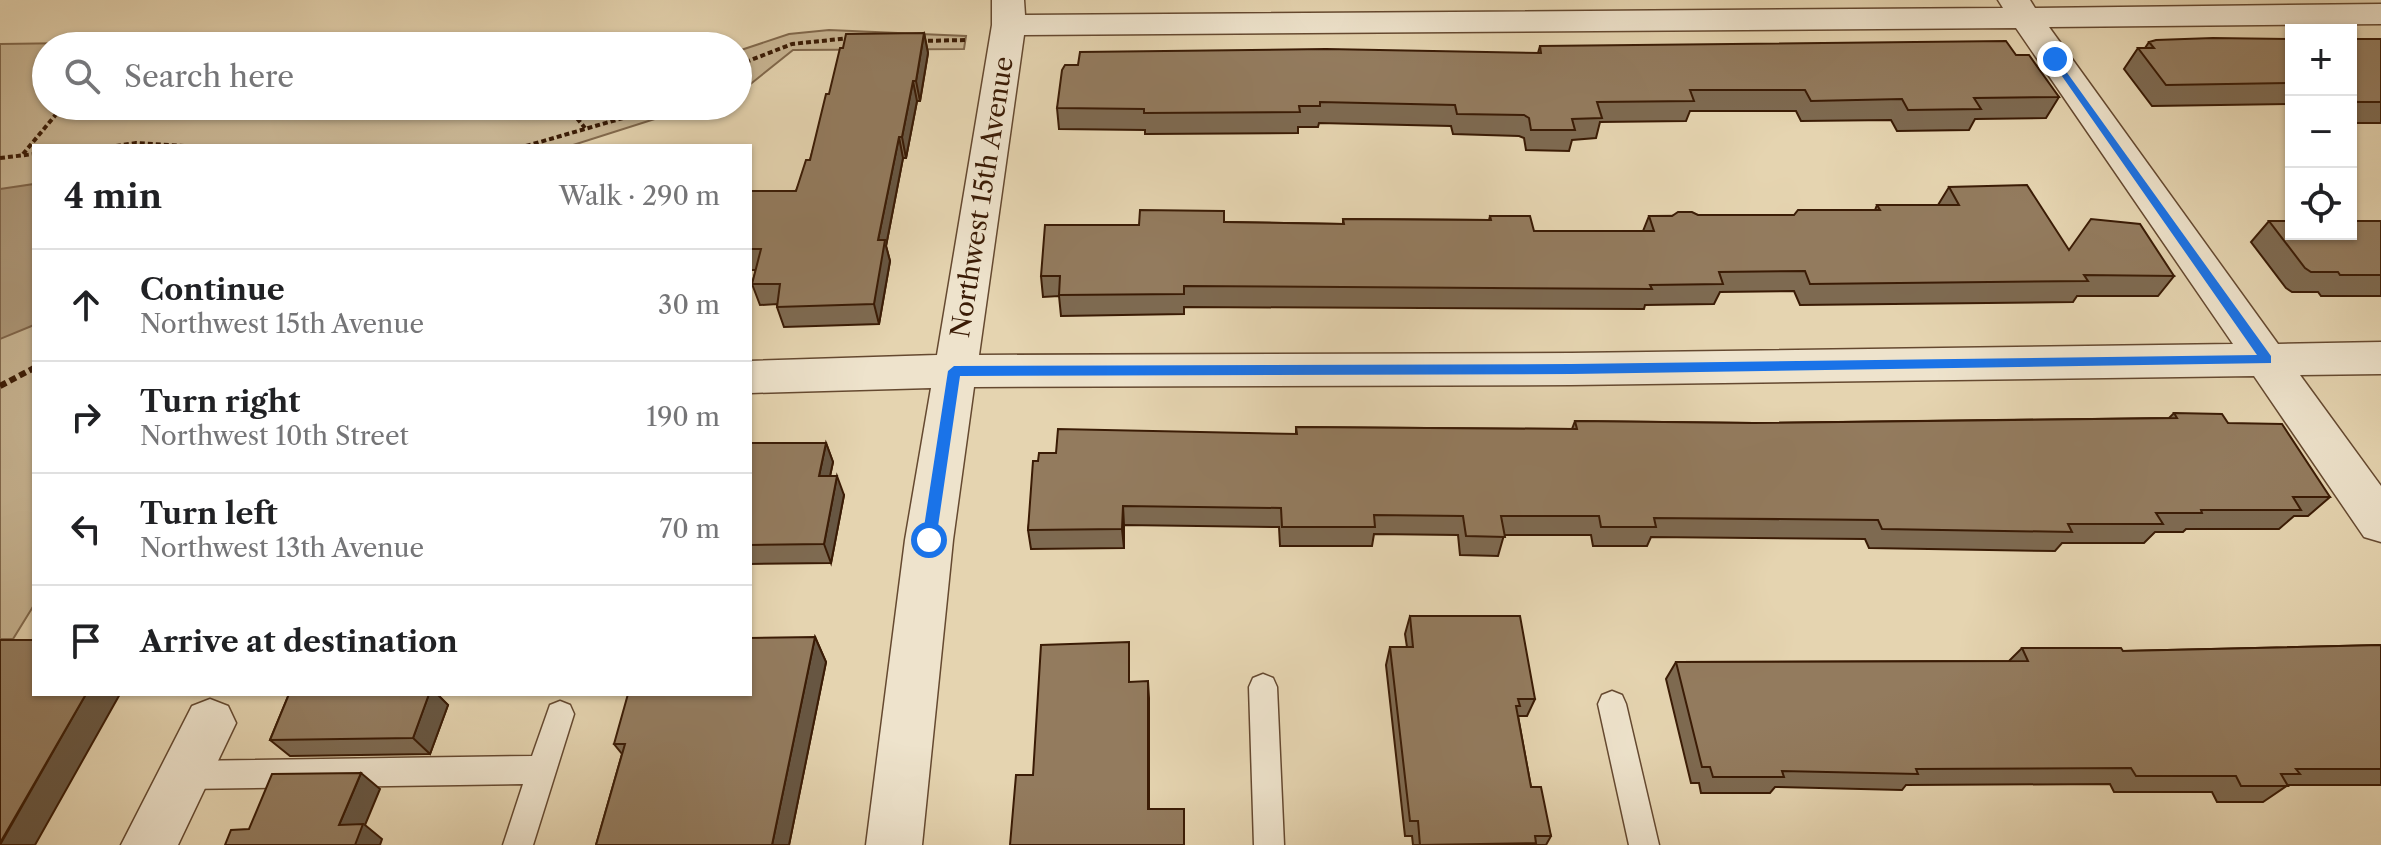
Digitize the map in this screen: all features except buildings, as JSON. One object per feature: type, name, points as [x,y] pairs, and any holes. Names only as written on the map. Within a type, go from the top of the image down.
[{"type":"street","points":[[2020,9],[2381,523]]},
{"type":"street","points":[[1008,21],[1310,13],[2020,9],[2381,14]]},
{"type":"street","name":"Northwest 15th Avenue","points":[[894,845],[929,540],[1008,21]]},
{"type":"street","points":[[752,377],[954,371],[1571,369],[2381,358]]},
{"type":"street","points":[[149,845],[210,723]]},
{"type":"lane","points":[[1263,687],[1269,845]]},
{"type":"lane","points":[[1612,704],[1644,845]]},
{"type":"lane","points":[[518,845],[560,714]]},
{"type":"lane","points":[[184,775],[542,770]]},
{"type":"path","points":[[909,41],[1008,21]]},
{"type":"path","points":[[752,58],[809,38],[852,38]]},
{"type":"path","points":[[23,154],[51,120]]},
{"type":"path","points":[[578,120],[585,128]]},
{"type":"path","points":[[533,144],[609,120]]},
{"type":"path","points":[[129,144],[152,144]]},
{"type":"path","points":[[0,158],[32,154]]},
{"type":"path","points":[[0,386],[32,369]]},
{"type":"shaded area","points":[[829,30],[966,36],[964,49],[793,50],[752,83],[752,46],[789,34]]},
{"type":"shaded area","points":[[0,44],[32,44],[32,120],[652,120],[576,144],[32,144],[32,608],[13,639],[0,639]]},
{"type":"shaded area","points":[[32,184],[32,326],[0,339],[0,189]]},
{"type":"route","points":[[929,540],[954,371],[1571,369],[2266,360],[2055,59]]}]
